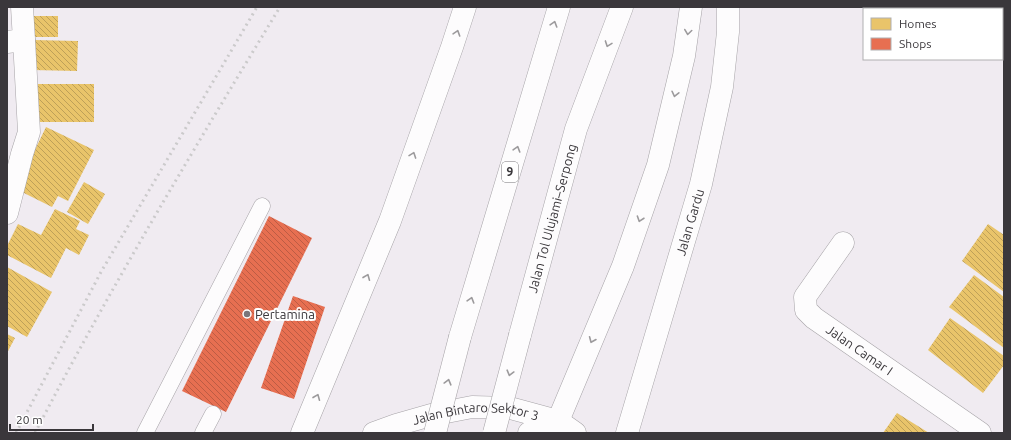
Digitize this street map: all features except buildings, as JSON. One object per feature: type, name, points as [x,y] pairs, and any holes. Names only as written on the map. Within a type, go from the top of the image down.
[{"type":"main road","points":[[7,213],[29,132],[16,41],[22,7]]},
{"type":"main road","points":[[302,433],[390,221],[465,7]]},
{"type":"main road","name":"9","points":[[435,433],[460,337],[559,7]]},
{"type":"main road","name":"Jalan Tol Ulujami–Serpong","points":[[494,433],[576,129],[622,7]]},
{"type":"main road","points":[[529,433],[542,429],[566,427],[658,165],[684,56],[691,7]]},
{"type":"main road","name":"Jalan Gardu","points":[[627,433],[701,184],[722,87],[728,32],[728,7]]},
{"type":"main road","name":"Jalan Camar I","points":[[843,243],[805,297],[806,310],[814,318],[980,433]]},
{"type":"main road","name":"Jalan Bintaro Sektor 3","points":[[374,433],[431,415],[472,407],[510,408],[566,427]]},
{"type":"lane","points":[[145,433],[262,206]]},
{"type":"lane","points":[[203,433],[213,414]]},
{"type":"railway","points":[[16,433],[101,272],[257,7]]},
{"type":"railway","points":[[35,433],[123,271],[280,7]]},
{"type":"place","name":"Pertamina","points":[[247,314]]}]
